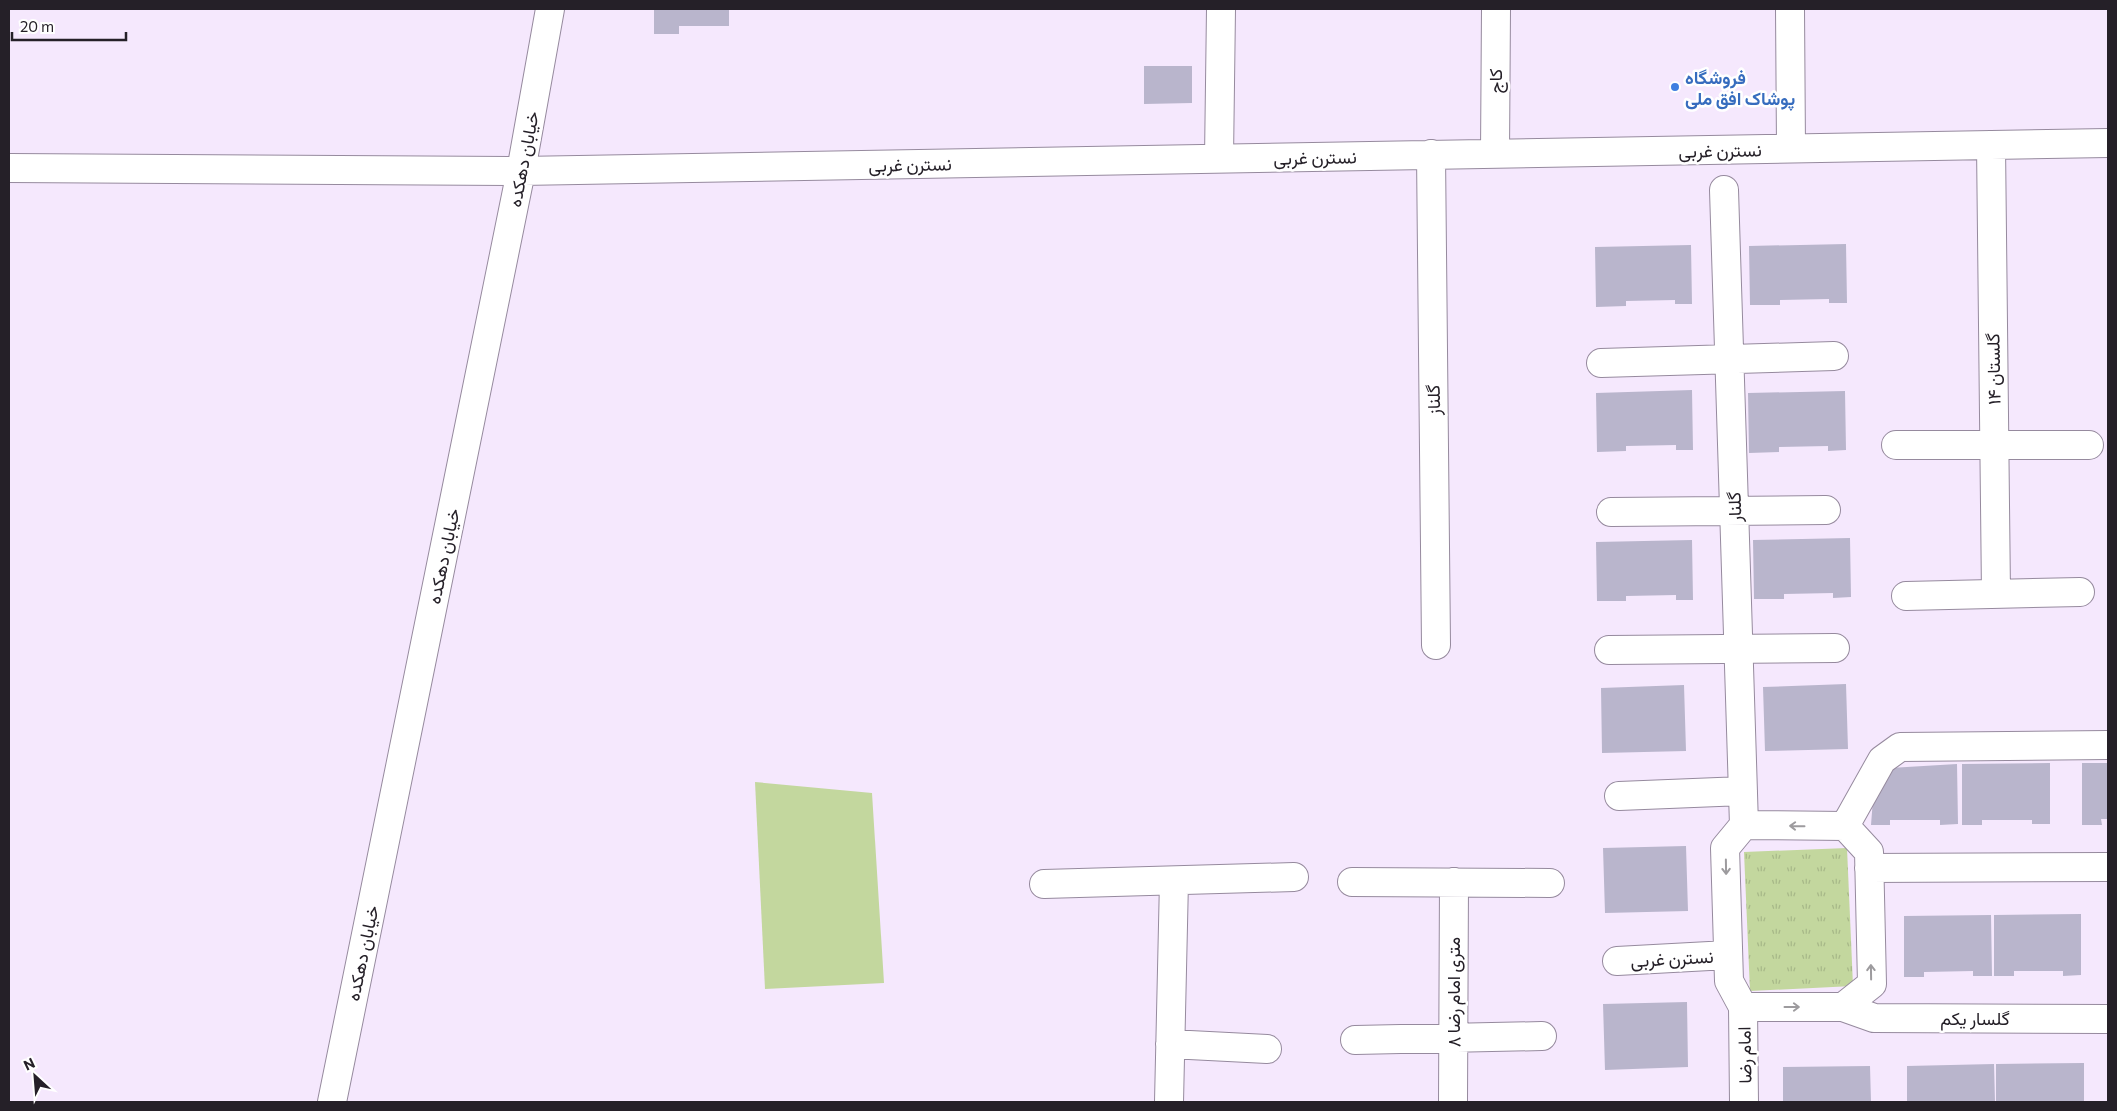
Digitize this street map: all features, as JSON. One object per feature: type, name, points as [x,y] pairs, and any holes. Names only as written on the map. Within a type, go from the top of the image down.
[{"type":"street","name":"خیابان دهکده","points":[[332,1102],[522,171],[550,9]]},
{"type":"street","points":[[1219,158],[1221,9]]},
{"type":"street","name":"کاج","points":[[1494,153],[1496,9]]},
{"type":"street","points":[[1790,9],[1791,148]]},
{"type":"street","name":"نسترن غربی","points":[[9,168],[522,171],[2108,143]]},
{"type":"street","name":"گلستان ۱۴","points":[[1991,145],[1996,594]]},
{"type":"street","name":"گلناز","points":[[1431,154],[1436,645]]},
{"type":"street","name":"گلنار","points":[[1724,190],[1744,825]]},
{"type":"street","points":[[1601,363],[1834,356]]},
{"type":"street","points":[[1896,445],[2089,445]]},
{"type":"street","points":[[1611,512],[1826,510]]},
{"type":"street","points":[[1906,596],[2080,592]]},
{"type":"street","points":[[1608,650],[1835,648]]},
{"type":"street","points":[[1845,826],[1882,760],[1900,747],[2108,745]]},
{"type":"street","points":[[1619,796],[1743,791]]},
{"type":"street","points":[[1743,1007],[1729,980],[1725,848],[1744,825],[1845,826],[1868,852],[1872,984],[1843,1007]]},
{"type":"street","points":[[1869,868],[2108,868]]},
{"type":"street","points":[[1044,884],[1294,877]]},
{"type":"street","points":[[1168,1102],[1174,881]]},
{"type":"street","points":[[1352,882],[1550,882]]},
{"type":"street","name":"۸ متری امام رضا","points":[[1453,1102],[1454,882]]},
{"type":"street","name":"نسترن غربی","points":[[1617,961],[1728,955]]},
{"type":"street","name":"گلسار یکم","points":[[1743,1007],[1843,1007],[1874,1018],[2108,1018]]},
{"type":"street","name":"امام رضا","points":[[1743,1007],[1744,1102]]},
{"type":"street","points":[[1356,1040],[1542,1036]]},
{"type":"street","points":[[1170,1044],[1267,1049]]},
{"type":"green space","points":[[755,782],[872,793],[884,983],[765,989]]},
{"type":"green space","points":[[1847,848],[1853,986],[1750,991],[1744,852]]},
{"type":"building","points":[[654,9],[729,9],[729,26],[679,26],[679,34],[654,34]]},
{"type":"building","points":[[1144,66],[1192,66],[1192,103],[1144,104]]},
{"type":"building","points":[[1846,244],[1847,303],[1829,303],[1829,299],[1780,300],[1780,305],[1750,305],[1749,246]]},
{"type":"building","points":[[1691,245],[1692,304],[1675,304],[1675,300],[1626,301],[1626,306],[1596,307],[1595,247]]},
{"type":"building","points":[[1692,390],[1693,450],[1676,450],[1676,445],[1626,446],[1626,451],[1597,452],[1596,393]]},
{"type":"building","points":[[1845,391],[1846,450],[1828,451],[1828,446],[1779,447],[1779,452],[1749,453],[1748,393]]},
{"type":"building","points":[[1850,538],[1851,597],[1833,598],[1833,593],[1784,594],[1784,599],[1754,599],[1753,540]]},
{"type":"building","points":[[1692,540],[1693,600],[1676,600],[1676,595],[1626,596],[1626,601],[1597,601],[1596,542]]},
{"type":"building","points":[[1846,684],[1848,749],[1765,751],[1763,687]]},
{"type":"building","points":[[1684,685],[1686,751],[1602,753],[1601,688]]},
{"type":"building","points":[[2050,763],[2050,824],[2032,824],[2032,820],[1982,820],[1982,825],[1962,825],[1962,764]]},
{"type":"building","points":[[2082,763],[2108,763],[2108,819],[2101,819],[2102,825],[2082,825]]},
{"type":"building","points":[[1957,764],[1958,824],[1940,825],[1940,820],[1890,820],[1890,825],[1871,825],[1873,799],[1890,768]]},
{"type":"building","points":[[1686,846],[1688,911],[1605,913],[1603,848]]},
{"type":"building","points":[[2081,914],[2081,975],[2063,976],[2063,971],[2014,971],[2014,976],[1994,976],[1994,915]]},
{"type":"building","points":[[1991,915],[1992,976],[1973,976],[1973,971],[1924,972],[1924,977],[1904,977],[1904,916]]},
{"type":"building","points":[[1687,1002],[1688,1067],[1605,1070],[1603,1004]]},
{"type":"building","points":[[2084,1063],[2084,1102],[1996,1102],[1996,1064]]},
{"type":"building","points":[[1994,1064],[1995,1102],[1907,1102],[1907,1066]]},
{"type":"building","points":[[1870,1066],[1871,1102],[1783,1102],[1783,1067]]},
{"type":"place","name":"فروشگاه پوشاک افق ملی","points":[[1675,87]]}]
